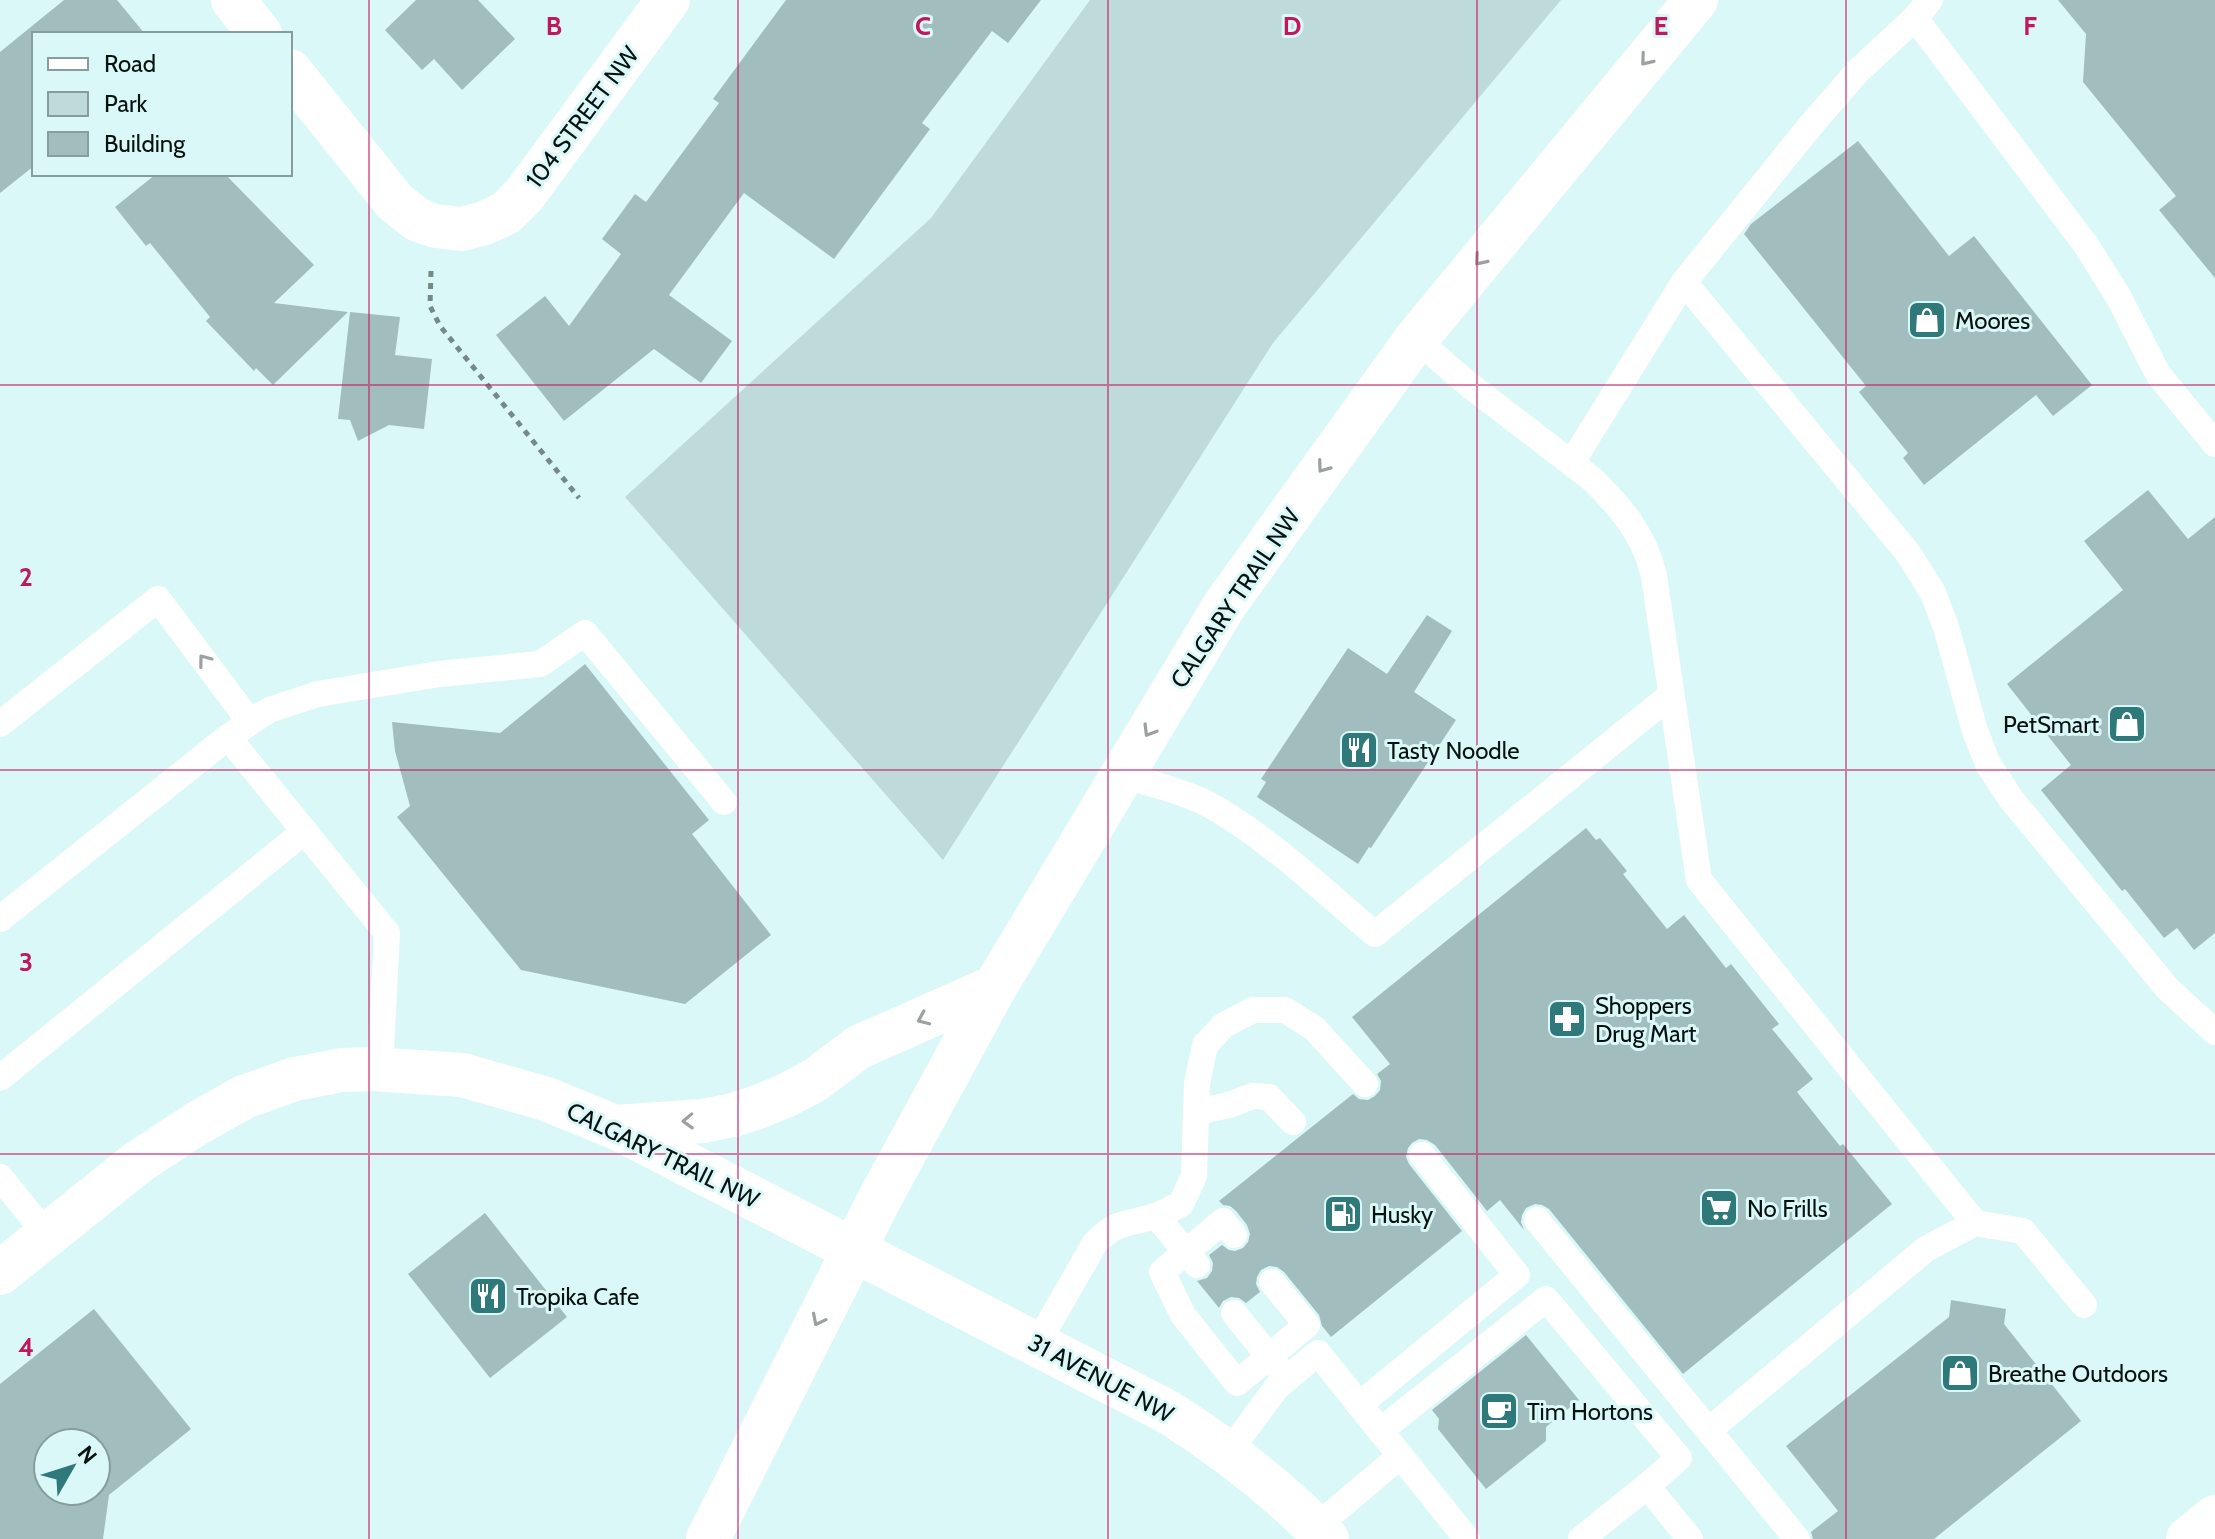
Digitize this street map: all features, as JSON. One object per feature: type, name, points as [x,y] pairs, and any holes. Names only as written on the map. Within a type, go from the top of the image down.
[{"type":"main road","points":[[233,0],[258,32]]},
{"type":"main road","name":"104 STREET NW","points":[[436,226],[462,229],[506,213],[524,195],[668,0]]},
{"type":"main road","name":"CALGARY TRAIL NW","points":[[708,1539],[854,1251],[995,987],[1224,606],[1416,339],[1696,0]]},
{"type":"main road","points":[[292,73],[395,202],[418,220],[436,226]]},
{"type":"main road","points":[[615,1127],[703,1121],[758,1107],[815,1080],[859,1047],[995,987]]},
{"type":"main road","name":"CALGARY TRAIL NW","points":[[0,1273],[137,1163],[244,1097],[295,1079],[342,1070],[380,1069],[462,1075],[546,1099],[615,1127],[854,1251]]},
{"type":"main road","name":"31 AVENUE NW","points":[[854,1251],[1168,1412],[1228,1453],[1321,1533]]},
{"type":"main road","points":[[2188,1539],[2215,1517]]},
{"type":"lane","points":[[1572,462],[1684,282],[1857,72],[1922,9],[2086,245],[2118,296],[2158,374],[2215,444]]},
{"type":"lane","points":[[1684,282],[1908,553],[1933,593],[1946,627],[1975,731],[1988,764],[2011,799],[2168,989],[2215,1032]]},
{"type":"lane","points":[[1416,339],[1468,384],[1572,462],[1609,495],[1634,527],[1649,556],[1699,880],[1975,1223]]},
{"type":"lane","points":[[0,724],[158,599],[250,722]]},
{"type":"lane","points":[[0,919],[228,737],[269,710],[318,694],[439,674],[540,664],[585,633],[724,802]]},
{"type":"lane","points":[[1122,775],[1202,801],[1230,818],[1260,838],[1375,934],[1671,695]]},
{"type":"lane","points":[[228,737],[387,933],[380,1069]]},
{"type":"lane","points":[[0,1078],[305,831]]},
{"type":"lane","points":[[1037,1344],[1095,1243],[1108,1230],[1135,1219],[1156,1216],[1181,1204],[1194,1176],[1197,1084],[1205,1045],[1224,1025],[1253,1010],[1285,1010],[1314,1028],[1365,1084]]},
{"type":"lane","points":[[1196,1112],[1253,1096],[1269,1097],[1293,1122]]},
{"type":"lane","points":[[1359,1405],[1517,1275],[1422,1155]]},
{"type":"lane","points":[[0,1177],[47,1235]]},
{"type":"lane","points":[[1156,1216],[1192,1258]]},
{"type":"lane","points":[[1537,1220],[1797,1539]]},
{"type":"lane","points":[[1234,1235],[1223,1221],[1192,1258],[1162,1272],[1183,1315],[1237,1383],[1307,1325],[1272,1282]]},
{"type":"lane","points":[[1709,1430],[1926,1249],[1975,1223],[2023,1231],[2084,1305]]},
{"type":"lane","points":[[1380,1431],[1546,1299],[1679,1458],[1581,1539]]},
{"type":"lane","points":[[1234,1313],[1287,1379]]},
{"type":"lane","points":[[1228,1453],[1277,1387],[1318,1353],[1467,1539]]},
{"type":"lane","points":[[1321,1533],[1400,1456]]},
{"type":"lane","points":[[1647,1486],[1690,1539]]},
{"type":"path","points":[[436,226],[430,291],[434,316],[579,498]]},
{"type":"green space","points":[[1090,0],[1561,0],[1273,343],[943,860],[625,497],[931,218]]},
{"type":"building","points":[[64,0],[117,0],[143,32],[32,32],[32,168],[0,193],[0,52]]},
{"type":"building","points":[[416,0],[478,0],[515,39],[462,90],[434,59],[422,70],[385,30]]},
{"type":"building","points":[[786,0],[1041,0],[1008,43],[992,31],[922,123],[930,129],[834,259],[744,193],[669,295],[732,341],[701,383],[654,349],[564,421],[496,335],[545,296],[569,326],[621,254],[602,239],[635,194],[646,202],[719,103],[713,99]]},
{"type":"building","points":[[2058,0],[2215,0],[2215,278],[2159,210],[2176,196],[2083,82],[2086,34]]},
{"type":"building","name":"Moores","points":[[1858,141],[1949,256],[1974,236],[2092,385],[2053,416],[2036,395],[1924,485],[1903,458],[1908,453],[1859,392],[1866,386],[1744,234],[1751,224]]},
{"type":"building","points":[[154,176],[227,176],[314,265],[274,303],[348,312],[273,385],[256,368],[254,371],[206,321],[210,317],[150,243],[146,246],[115,207]]},
{"type":"building","points":[[350,312],[400,317],[395,355],[432,359],[424,429],[389,425],[358,441],[350,420],[338,419]]},
{"type":"building","name":"PetSmart","points":[[2148,490],[2188,539],[2215,517],[2215,933],[2194,950],[2177,928],[2164,938],[2041,790],[2071,765],[2007,684],[2123,590],[2084,541]]},
{"type":"building","name":"Tasty Noodle","points":[[1427,615],[1452,631],[1414,692],[1456,720],[1358,864],[1257,797],[1266,782],[1261,779],[1348,648],[1387,674]]},
{"type":"building","points":[[585,664],[709,820],[692,834],[771,935],[685,1004],[521,970],[397,817],[410,806],[395,751],[392,722],[500,733]]},
{"type":"building","points":[[1586,828],[1596,840],[1600,838],[1627,871],[1623,874],[1667,929],[1684,915],[1726,968],[1731,964],[1779,1024],[1772,1029],[1813,1079],[1797,1092],[1892,1204],[1683,1374],[1549,1209],[1535,1204],[1526,1208],[1521,1222],[1524,1230],[1500,1200],[1487,1211],[1435,1145],[1419,1139],[1408,1148],[1406,1157],[1409,1164],[1462,1231],[1331,1337],[1322,1326],[1319,1315],[1277,1267],[1269,1266],[1261,1270],[1256,1284],[1260,1292],[1246,1303],[1231,1297],[1223,1301],[1219,1308],[1197,1281],[1207,1278],[1212,1271],[1213,1263],[1209,1255],[1222,1245],[1235,1251],[1243,1248],[1250,1234],[1236,1211],[1219,1201],[1353,1094],[1359,1099],[1368,1100],[1380,1090],[1381,1081],[1377,1074],[1390,1064],[1352,1017]]},
{"type":"building","name":"Tropika Cafe","points":[[485,1213],[567,1317],[490,1378],[408,1274]]},
{"type":"building","name":"Breathe Outdoors","points":[[1951,1300],[2006,1309],[2004,1324],[2081,1421],[1934,1539],[1813,1539],[1811,1532],[1838,1511],[1786,1446],[1949,1317]]},
{"type":"building","points":[[94,1309],[191,1429],[112,1493],[112,1427],[32,1427],[32,1507],[107,1507],[103,1539],[0,1539],[0,1384]]},
{"type":"building","name":"Tim Hortons","points":[[1526,1335],[1579,1400],[1546,1427],[1546,1441],[1486,1489],[1438,1429],[1439,1419],[1432,1410]]},
{"type":"place","name":"Moores","points":[[1927,320]]},
{"type":"place","name":"PetSmart","points":[[2127,724]]},
{"type":"place","name":"Tasty Noodle","points":[[1359,750]]},
{"type":"place","name":"Shoppers Drug Mart","points":[[1567,1019]]},
{"type":"place","name":"No Frills","points":[[1719,1208]]},
{"type":"place","name":"Husky","points":[[1343,1214]]},
{"type":"place","name":"Tropika Cafe","points":[[488,1296]]},
{"type":"place","name":"Breathe Outdoors","points":[[1960,1373]]},
{"type":"place","name":"Tim Hortons","points":[[1499,1411]]}]
